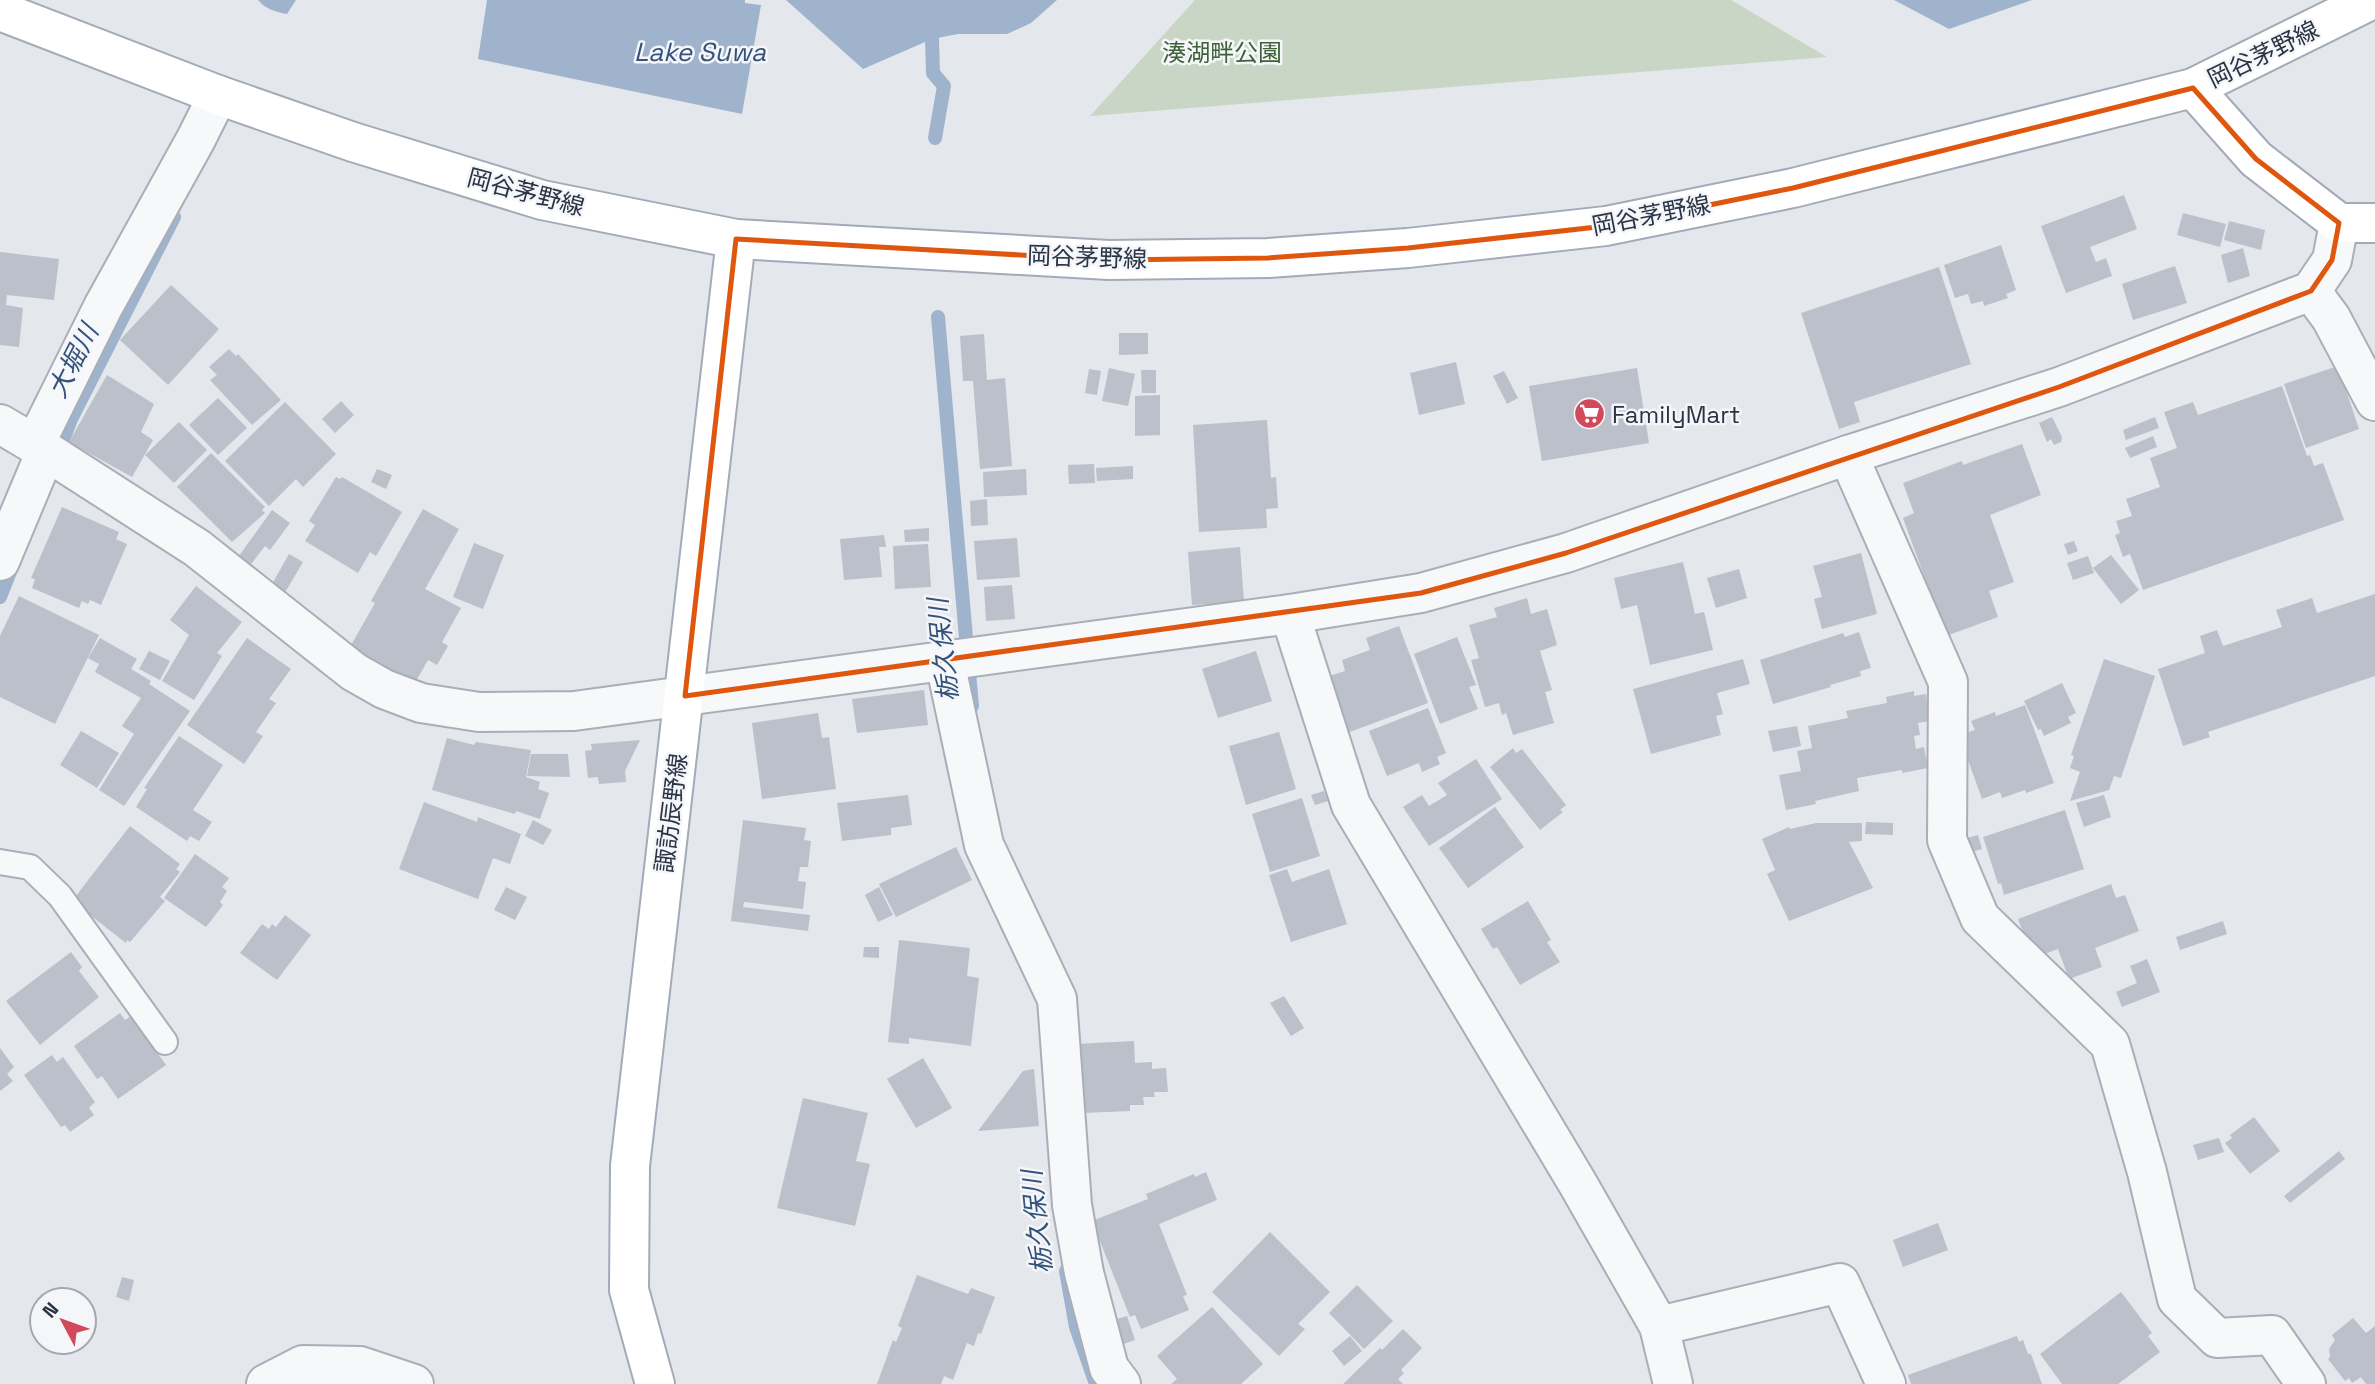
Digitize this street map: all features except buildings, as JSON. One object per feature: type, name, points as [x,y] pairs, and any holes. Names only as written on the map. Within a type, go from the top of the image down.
[{"type":"main road","name":"岡谷茅野線","points":[[0,10],[218,96],[353,142],[542,200],[736,239],[1108,260],[1268,258],[1408,248],[1606,226],[1793,188],[2193,89],[2371,0]]},
{"type":"main road","name":"岡谷茅野線","points":[[2193,89],[2256,159],[2357,223]]},
{"type":"main road","name":"諏訪辰野線","points":[[655,1384],[629,1290],[630,1166],[736,239]]},
{"type":"street","points":[[0,561],[41,447],[103,307],[218,96]]},
{"type":"street","points":[[0,424],[41,447],[197,548],[354,672],[384,689],[421,703],[479,712],[574,711],[961,660],[1420,593],[1566,553],[1848,455],[2059,387],[2312,291],[2357,223]]},
{"type":"street","points":[[2312,291],[2331,318],[2375,401]]},
{"type":"street","points":[[1848,455],[1948,681],[1947,840],[1980,918],[2110,1044],[2147,1172],[2178,1299],[2217,1338],[2272,1335],[2306,1384]]},
{"type":"street","points":[[1290,614],[1351,805],[1578,1184],[1658,1326],[1673,1384]]},
{"type":"street","points":[[961,660],[984,845],[1057,999],[1072,1205],[1084,1273],[1109,1368],[1121,1384]]},
{"type":"street","points":[[1658,1326],[1840,1283],[1886,1384]]},
{"type":"street","points":[[266,1384],[303,1365],[360,1366],[414,1384]]},
{"type":"lane","points":[[0,862],[30,867],[60,896],[165,1042]]},
{"type":"highlighted area","points":[[2193,88],[2256,159],[2339,223],[2332,260],[2311,291],[2059,387],[1566,553],[1421,593],[685,696],[736,239],[1109,260],[1268,258],[1408,248],[1606,226],[1793,188]]},
{"type":"green space","name":"湊湖畔公園","points":[[1195,0],[1731,0],[1827,57],[1090,116]]},
{"type":"water","points":[[258,0],[296,0],[287,14],[271,10]]},
{"type":"water","name":"Lake Suwa","points":[[487,0],[745,0],[745,3],[761,5],[742,114],[478,59]]},
{"type":"water","name":"Lake Suwa","points":[[786,0],[1057,0],[1031,23],[1007,34],[958,34],[932,39],[863,69]]},
{"type":"water","points":[[1894,0],[2032,0],[1949,29]]},
{"type":"waterway","name":"栃久保川","points":[[932,39],[933,73],[944,86],[935,138]]},
{"type":"waterway","name":"大堀川","points":[[57,456],[71,419],[174,217]]},
{"type":"waterway","name":"栃久保川","points":[[938,317],[972,706]]},
{"type":"waterway","name":"大堀川","points":[[0,597],[14,562]]},
{"type":"waterway","name":"栃久保川","points":[[1066,1271],[1076,1327],[1096,1384]]},
{"type":"place","name":"FamilyMart","points":[[1589,414]]}]
